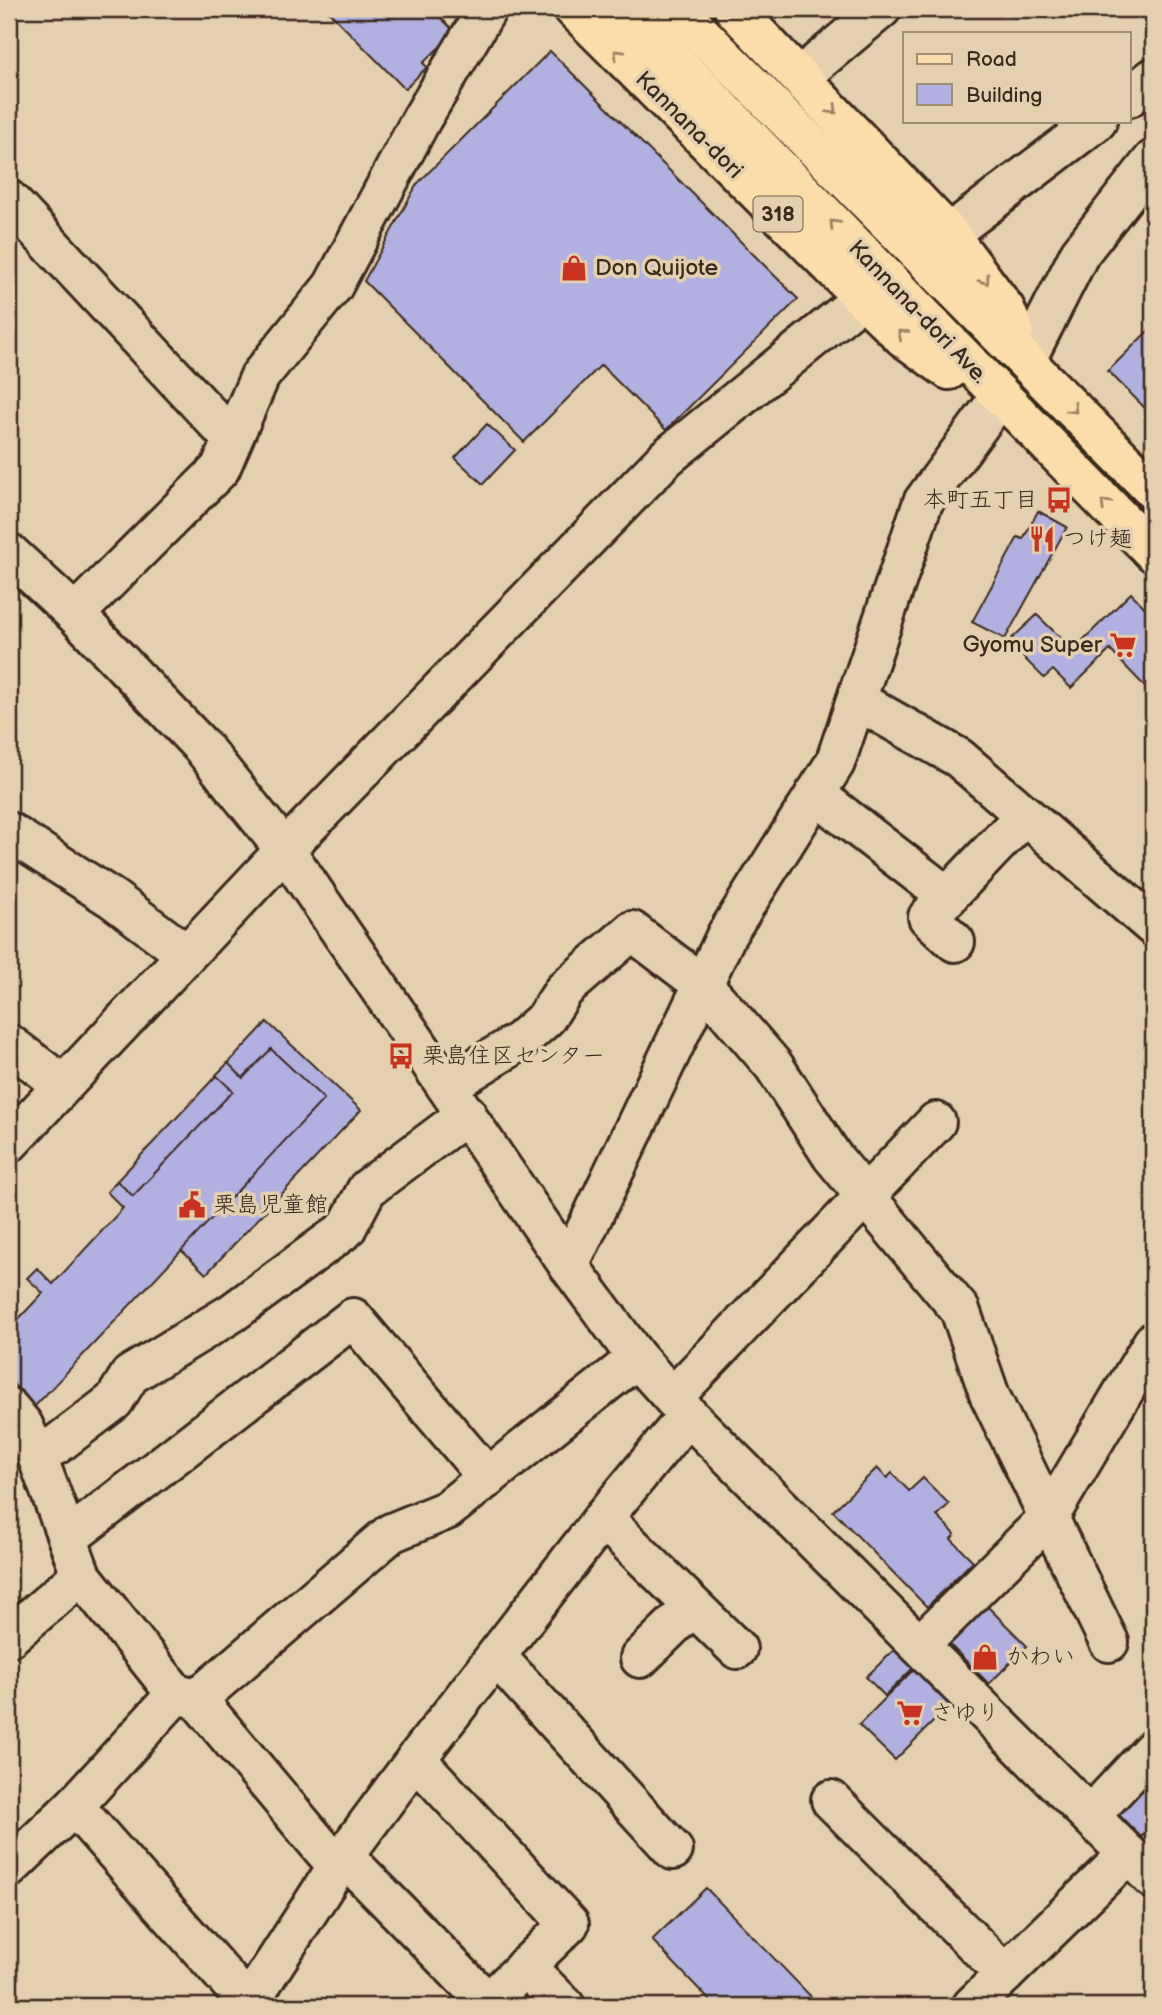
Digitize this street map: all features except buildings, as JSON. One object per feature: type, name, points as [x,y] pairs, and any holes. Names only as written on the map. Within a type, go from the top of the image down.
[{"type":"main road","name":"Kannana-dori","points":[[574,9],[903,337],[944,368],[1000,397]]},
{"type":"main road","name":"Kannana-dori","points":[[625,9],[699,58]]},
{"type":"main road","name":"318","points":[[677,9],[699,58]]},
{"type":"main road","name":"318","points":[[734,9],[801,76],[949,234],[1005,309],[1026,360]]},
{"type":"main road","name":"Kannana-dori Ave.","points":[[699,58],[1026,360],[1153,490]]},
{"type":"main road","name":"Kannana-dori Ave.","points":[[699,58],[1000,397],[1153,552]]},
{"type":"street","points":[[75,614],[220,470],[260,376],[333,286],[421,120],[487,9]]},
{"type":"street","points":[[801,76],[881,9]]},
{"type":"street","points":[[1130,96],[1153,78]]},
{"type":"street","points":[[949,234],[1096,122]]},
{"type":"street","points":[[1026,360],[1046,313],[1080,253],[1153,160]]},
{"type":"street","points":[[9,200],[232,439]]},
{"type":"street","points":[[9,1143],[285,850],[667,457],[863,298]]},
{"type":"street","points":[[569,1266],[727,934],[835,763],[923,502],[1000,397]]},
{"type":"street","points":[[13,563],[75,614],[203,748],[285,850],[569,1266],[637,1358],[681,1406],[1141,1866],[1005,1975],[972,2006]]},
{"type":"street","points":[[858,701],[959,758],[1153,926]]},
{"type":"street","points":[[815,794],[948,897]]},
{"type":"street","points":[[955,942],[928,917],[1025,815]]},
{"type":"street","points":[[9,832],[113,899],[186,954]]},
{"type":"street","points":[[36,1453],[56,1445],[114,1401],[130,1375],[232,1313],[346,1229],[367,1189],[457,1100],[546,1018],[564,990],[632,931],[703,985],[774,1066],[832,1156],[960,1310],[990,1396],[1110,1642]]},
{"type":"street","points":[[9,1044],[63,1085]]},
{"type":"street","points":[[74,1806],[248,2005],[344,1856],[603,1518],[681,1406],[866,1194],[936,1122]]},
{"type":"street","points":[[68,1538],[353,1318],[488,1478]]},
{"type":"street","points":[[920,1645],[1049,1517],[1153,1342]]},
{"type":"street","points":[[9,1868],[187,1697],[391,1533],[447,1510],[637,1358]]},
{"type":"street","points":[[9,1408],[23,1425],[36,1453],[81,1575],[326,1853],[344,1856],[488,2003],[569,1924],[416,1759]]},
{"type":"street","points":[[603,1518],[737,1649]]},
{"type":"street","points":[[9,1637],[81,1575]]},
{"type":"street","points":[[640,1658],[692,1607]]},
{"type":"street","points":[[498,1657],[673,1850]]},
{"type":"street","points":[[1091,1815],[1153,1749]]},
{"type":"street","points":[[831,1800],[1005,1975]]},
{"type":"street","points":[[525,1966],[565,2006]]},
{"type":"place","name":"Don Quijote","points":[[574,268]]},
{"type":"place","name":"本町五丁目","points":[[1059,500]]},
{"type":"place","name":"つけ麺","points":[[1042,539]]},
{"type":"place","name":"Gyomu Super","points":[[1123,645]]},
{"type":"place","name":"栗島住区センター","points":[[401,1056]]},
{"type":"place","name":"栗島児童館","points":[[192,1205]]},
{"type":"place","name":"かわい","points":[[985,1657]]},
{"type":"place","name":"さゆり","points":[[910,1713]]}]
